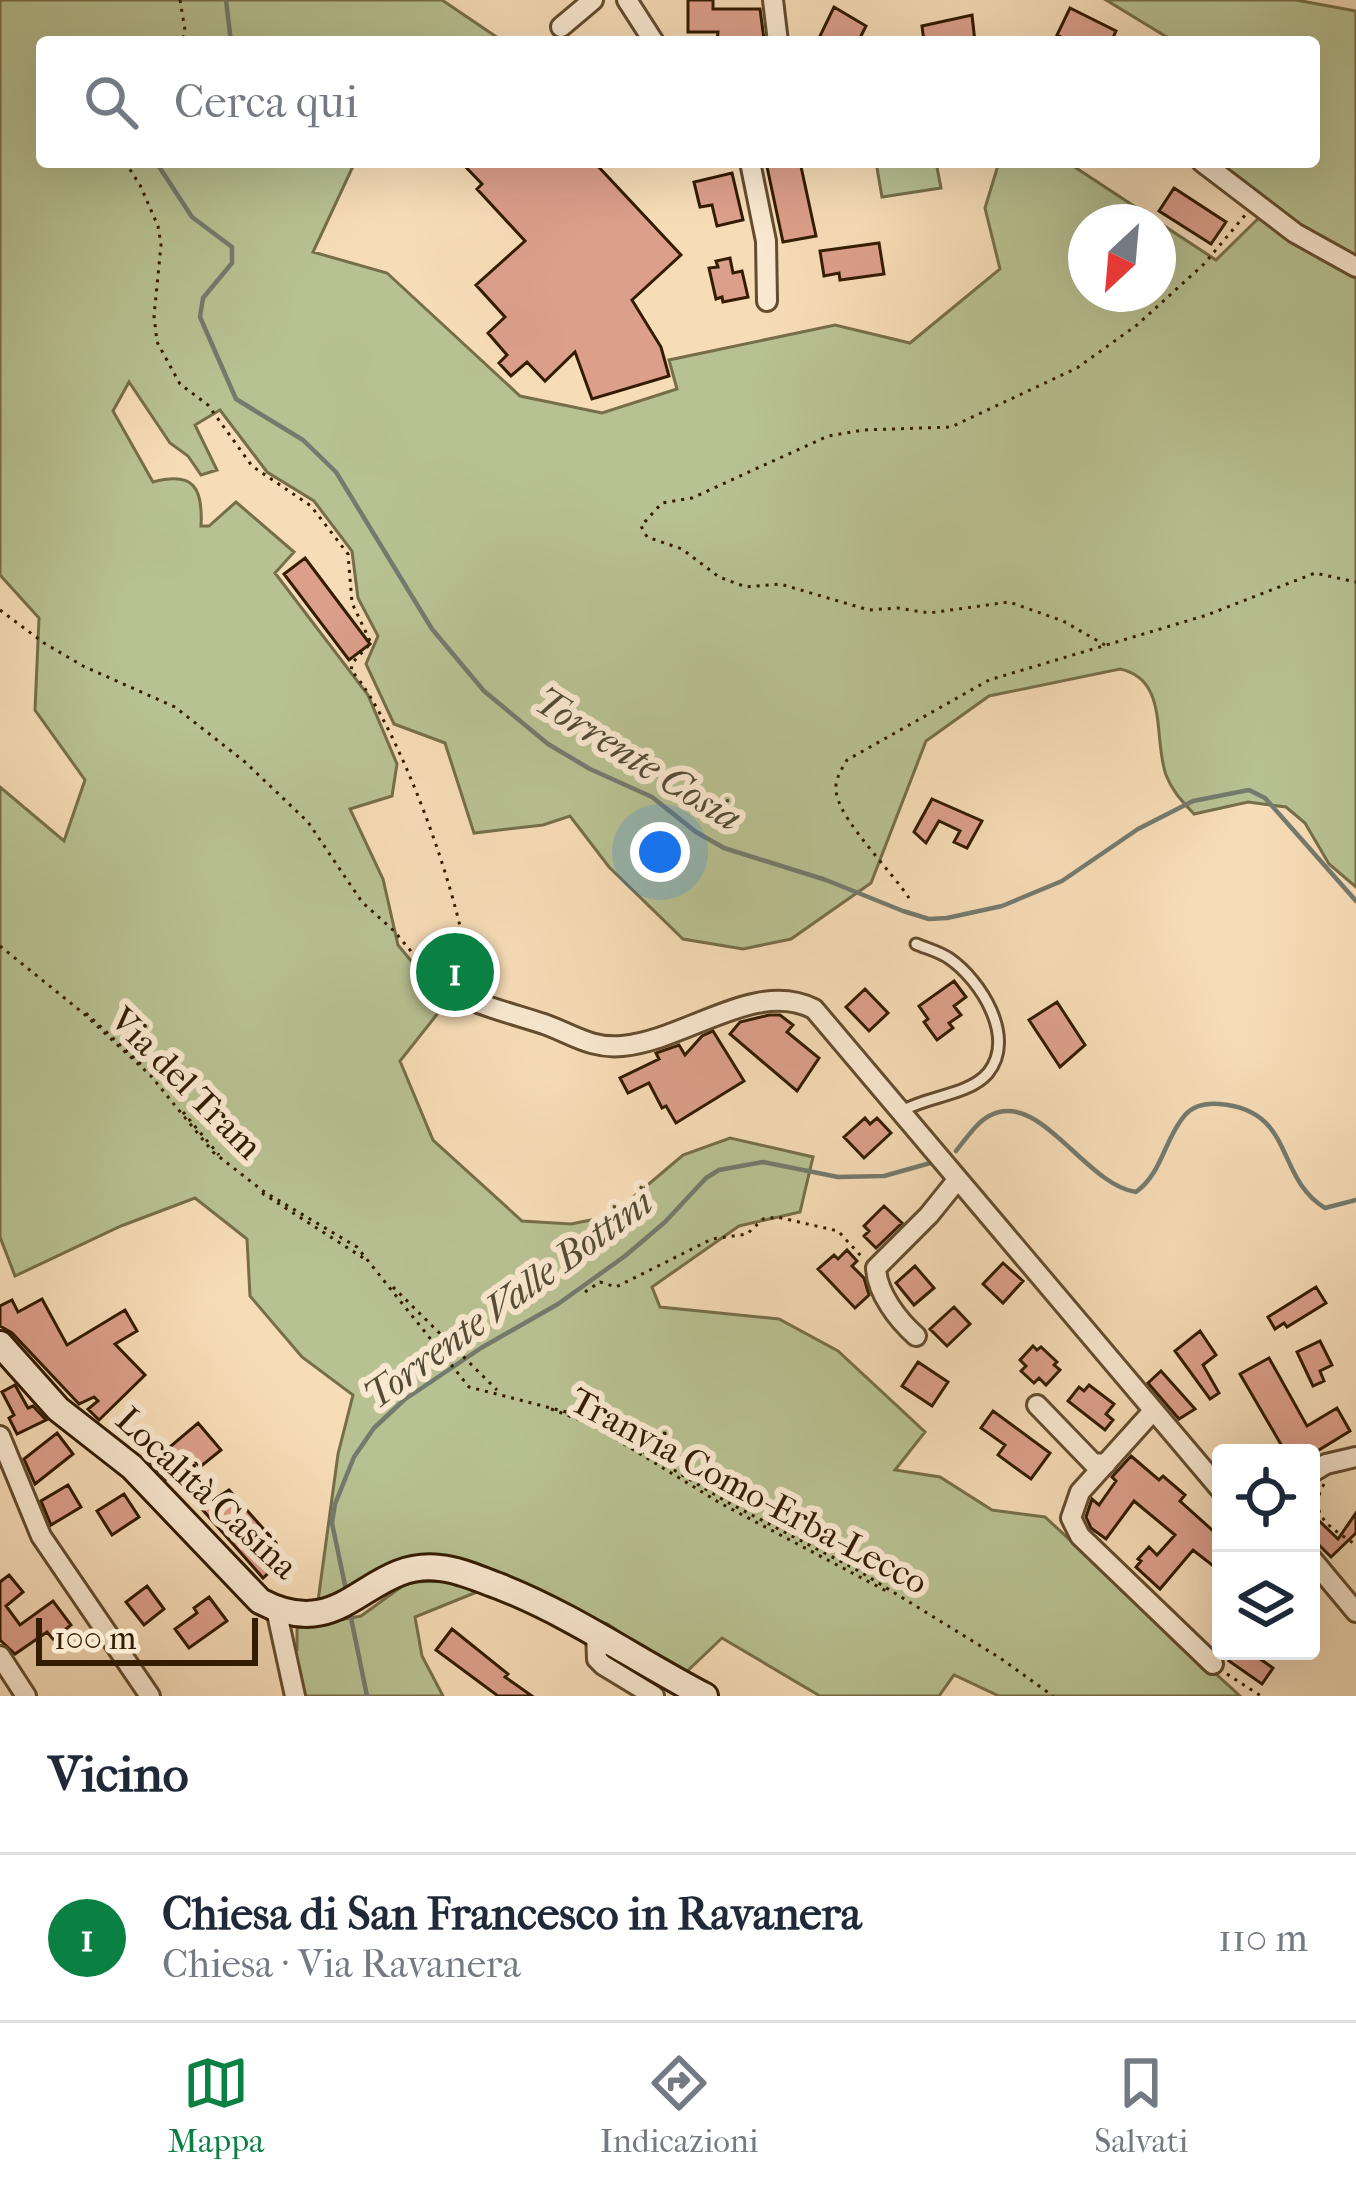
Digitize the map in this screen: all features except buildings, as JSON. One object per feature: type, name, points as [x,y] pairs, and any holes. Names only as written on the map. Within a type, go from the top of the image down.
[{"type":"street","points":[[561,27],[593,0]]},
{"type":"street","points":[[627,0],[650,36]]},
{"type":"street","points":[[772,0],[777,36]]},
{"type":"street","points":[[751,168],[766,241],[767,301]]},
{"type":"street","points":[[1210,168],[1320,250],[1356,267]]},
{"type":"street","points":[[441,986],[467,1001],[547,1025],[596,1047],[661,1040],[749,1004],[783,997],[814,1009],[1212,1480]]},
{"type":"street","points":[[916,1336],[885,1296],[875,1278],[876,1268],[929,1215],[953,1173]]},
{"type":"street","name":"Località Casina","points":[[1,1348],[58,1409],[132,1467],[260,1601],[276,1610],[301,1616],[328,1613],[406,1569],[447,1569],[546,1605],[596,1632]]},
{"type":"street","points":[[1037,1405],[1093,1463],[1106,1465]]},
{"type":"street","points":[[1153,1411],[1072,1505],[1071,1518],[1080,1537],[1213,1664]]},
{"type":"street","points":[[0,1436],[41,1535],[150,1696]]},
{"type":"street","points":[[1320,1569],[1356,1612]]},
{"type":"street","points":[[276,1610],[295,1696]]},
{"type":"street","points":[[596,1632],[598,1659],[603,1665],[654,1696]]},
{"type":"street","points":[[596,1632],[705,1696]]},
{"type":"street","points":[[0,1655],[26,1696]]},
{"type":"lane","points":[[904,1110],[975,1083],[987,1074],[996,1051],[997,1026],[976,985],[946,956],[916,944]]},
{"type":"path","points":[[180,0],[184,36]]},
{"type":"path","points":[[129,168],[158,226],[157,342],[180,384],[208,405],[252,466],[311,506],[348,554],[352,602],[371,643],[351,670],[379,707],[430,828],[469,976],[467,1001]]},
{"type":"path","points":[[1105,645],[1063,621],[1009,602],[929,613],[869,610],[780,584],[746,587],[719,577],[682,549],[647,537],[641,526],[662,503],[692,498],[829,436],[951,427],[1077,368],[1137,326],[1204,264],[1255,203]]},
{"type":"path","points":[[909,898],[836,796],[836,778],[847,760],[989,680],[1208,615],[1315,572],[1356,582]]},
{"type":"path","points":[[0,610],[83,666],[175,707],[245,762],[308,822],[362,902],[441,986]]},
{"type":"path","points":[[0,945],[139,1061],[218,1154],[252,1184],[363,1258],[502,1394],[586,1417],[727,1502],[859,1571],[1053,1696]]},
{"type":"path","name":"Via del Tram","points":[[0,945],[83,1012],[151,1076],[213,1152],[262,1191],[357,1246],[469,1387],[502,1394]]},
{"type":"path","points":[[585,1292],[600,1282],[616,1287],[712,1239],[747,1234],[764,1219],[777,1217],[838,1231],[876,1268]]},
{"type":"path","points":[[1346,1460],[1319,1492],[1317,1511],[1320,1519],[1356,1545]]},
{"type":"path","points":[[1213,1664],[1261,1696]]},
{"type":"green space","points":[[0,0],[442,0],[495,36],[36,36],[36,168],[352,168],[313,252],[387,273],[520,396],[602,413],[677,389],[669,360],[835,325],[910,343],[1000,269],[985,208],[997,168],[1076,168],[1131,204],[1068,204],[1068,312],[1176,312],[1176,234],[1216,260],[1271,206],[1225,168],[1320,168],[1320,36],[1165,36],[1106,0],[1296,0],[1356,11],[1356,887],[1329,864],[1305,823],[1286,807],[1248,802],[1194,814],[1166,775],[1153,697],[1136,675],[1120,669],[989,696],[926,741],[871,883],[791,939],[743,949],[683,939],[609,867],[570,816],[543,825],[474,833],[445,743],[394,724],[366,664],[378,636],[358,598],[352,551],[314,501],[267,472],[220,410],[195,425],[217,470],[201,475],[188,456],[170,443],[129,382],[113,411],[153,482],[187,481],[198,492],[201,526],[209,526],[236,502],[294,552],[275,573],[368,695],[397,764],[392,796],[350,809],[383,879],[398,945],[446,1003],[400,1061],[433,1140],[522,1221],[571,1224],[611,1216],[683,1155],[730,1138],[813,1157],[800,1212],[739,1226],[652,1287],[660,1307],[779,1319],[838,1351],[925,1432],[895,1470],[940,1477],[992,1510],[1045,1517],[1240,1696],[999,1696],[954,1675],[939,1696],[820,1696],[722,1638],[682,1676],[608,1624],[428,1561],[351,1593],[318,1601],[338,1454],[353,1395],[302,1357],[250,1296],[247,1239],[195,1198],[121,1226],[15,1276],[0,1237],[0,787],[64,841],[85,780],[35,710],[39,618],[0,575]]},
{"type":"green space","points":[[877,168],[937,168],[941,188],[882,197]]},
{"type":"green space","points":[[452,1581],[482,1590],[415,1617],[422,1656],[443,1696],[299,1696],[290,1657],[297,1650],[297,1628],[361,1616],[408,1582]]},
{"type":"waterway","name":"Torrente Cosia","points":[[226,0],[230,36]]},
{"type":"waterway","name":"Torrente Cosia","points":[[160,168],[192,217],[232,247],[232,263],[203,298],[200,317],[236,399],[303,440],[336,472],[432,629],[484,691],[548,744],[652,797],[724,848],[929,919],[1002,906],[1062,881],[1138,829],[1193,801],[1249,790],[1265,798],[1356,901]]},
{"type":"waterway","name":"Torrente Valle Bottini","points":[[956,1151],[989,1116],[1008,1111],[1026,1115],[1117,1186],[1136,1192],[1152,1175],[1185,1115],[1201,1105],[1219,1104],[1261,1118],[1273,1131],[1298,1180],[1325,1208],[1356,1200]]},
{"type":"waterway","name":"Torrente Valle Bottini","points":[[346,1590],[332,1523],[335,1504],[354,1457],[374,1428],[404,1400],[558,1304],[625,1256],[706,1178],[719,1170],[763,1162],[838,1177],[884,1176],[934,1162]]},
{"type":"waterway","name":"Torrente Valle Bottini","points":[[349,1608],[367,1696]]},
{"type":"place","name":"Chiesa di San Francesco in Ravanera","points":[[455,972]]}]
